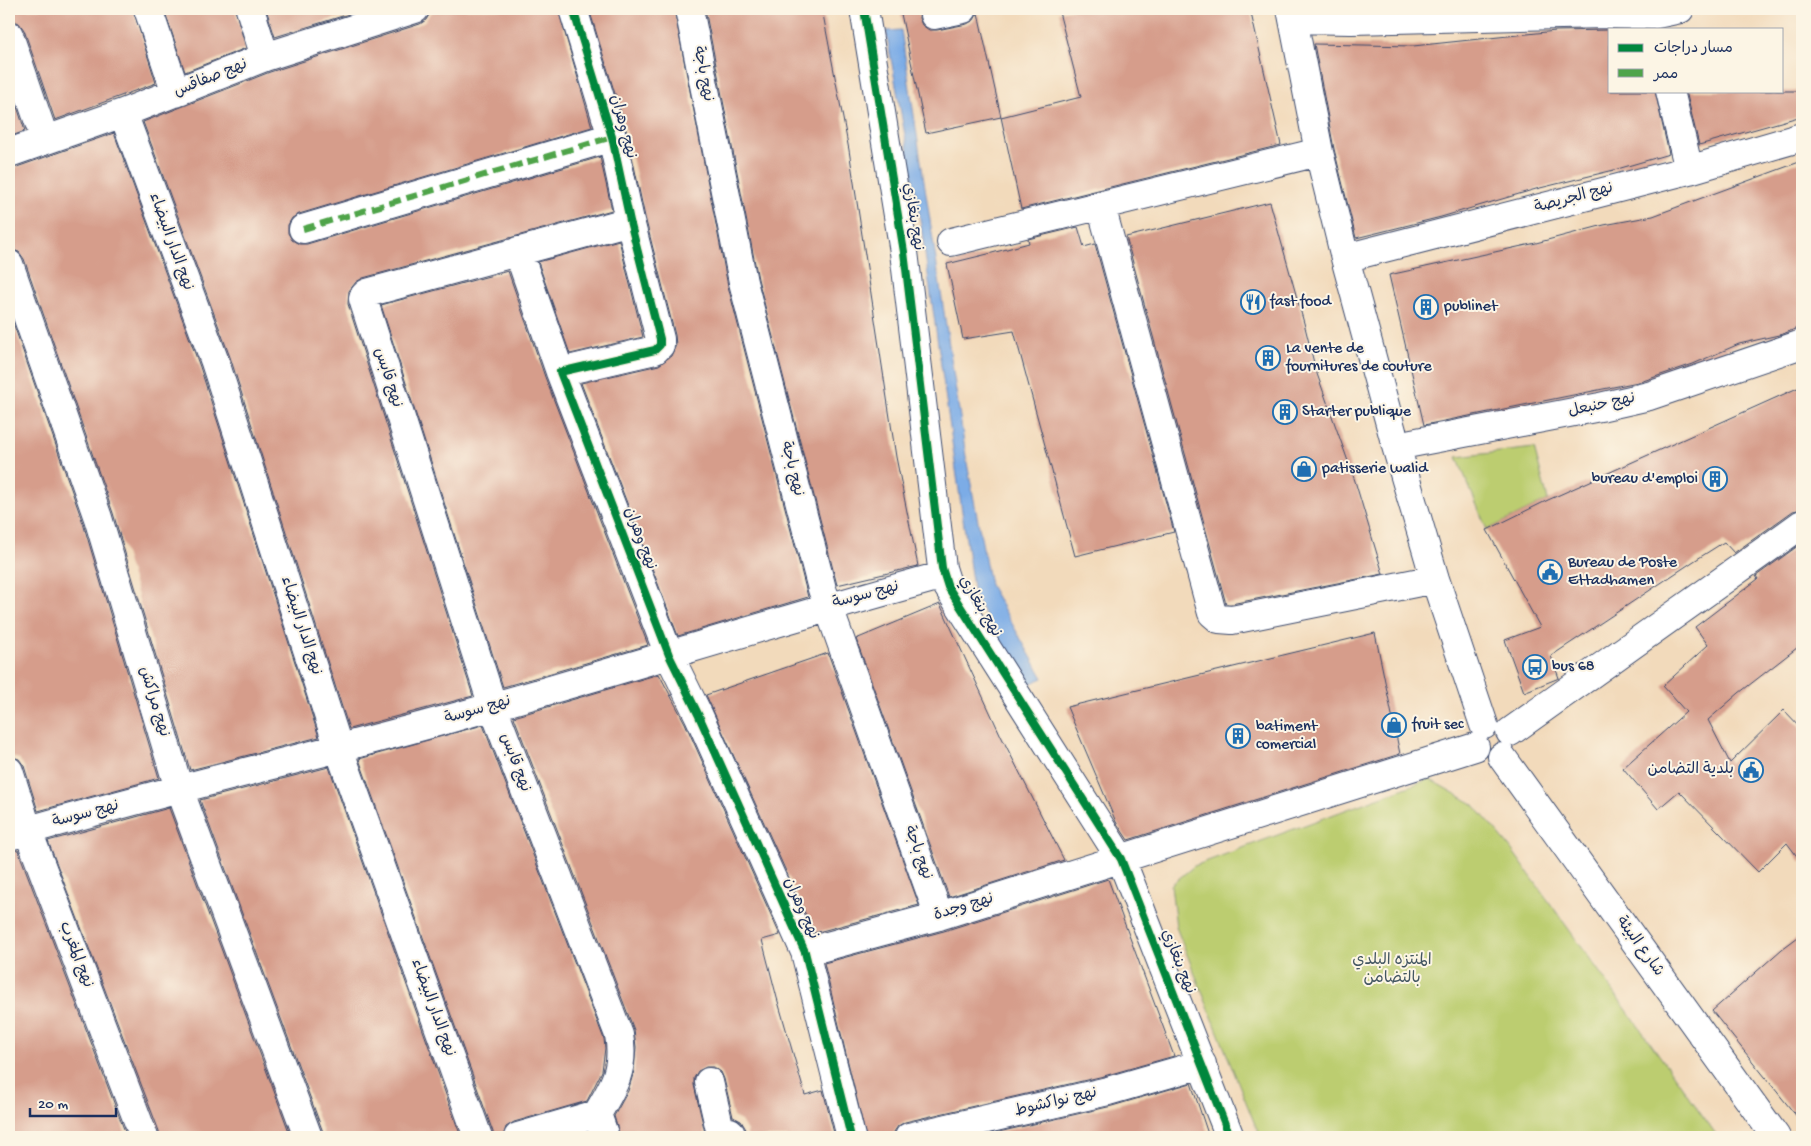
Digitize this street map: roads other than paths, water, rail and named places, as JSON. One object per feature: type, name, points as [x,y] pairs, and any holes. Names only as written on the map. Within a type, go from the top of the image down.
[{"type":"street","points":[[148,9],[176,93]]},
{"type":"street","points":[[250,9],[265,57]]},
{"type":"street","name":"نهج وهران","points":[[573,9],[612,137],[660,345],[655,350],[560,372],[669,655],[699,716],[805,952],[851,1137]]},
{"type":"street","name":"نهج باجة","points":[[689,9],[743,282],[828,607],[939,916]]},
{"type":"street","name":"نهج بنغازي","points":[[864,9],[904,252],[944,576],[948,587],[1121,859],[1230,1137]]},
{"type":"street","points":[[934,15],[963,9]]},
{"type":"street","points":[[1680,9],[1654,22],[1604,14],[1293,14],[1318,152],[1396,446],[1479,736],[1478,752],[1486,758],[1497,759],[1506,745],[1802,524]]},
{"type":"street","name":"نهج صفاقس","points":[[9,153],[123,113],[265,57],[408,10]]},
{"type":"street","points":[[9,34],[44,140]]},
{"type":"street","points":[[1670,92],[1689,170]]},
{"type":"street","name":"نهج الدار البيضاء","points":[[123,113],[215,362],[339,749],[478,1137]]},
{"type":"street","points":[[303,229],[612,137]]},
{"type":"street","name":"نهج الجريصة","points":[[1345,258],[1689,170],[1802,137]]},
{"type":"street","points":[[951,242],[1318,152]]},
{"type":"street","points":[[1101,206],[1212,613],[1219,619],[1232,620],[1435,579]]},
{"type":"street","points":[[560,372],[518,252],[630,221]]},
{"type":"street","name":"نهج قابس","points":[[518,252],[367,293],[364,296],[363,304],[493,707],[619,1035],[622,1051],[620,1068],[610,1093],[601,1126]]},
{"type":"street","name":"نهج مراكش","points":[[9,264],[98,518],[179,789],[308,1137]]},
{"type":"street","name":"نهج حنبعل","points":[[1396,446],[1649,396],[1802,344]]},
{"type":"street","name":"نهج سوسة","points":[[18,834],[179,789],[339,749],[493,707],[828,607],[944,576]]},
{"type":"street","name":"نهج وجدة","points":[[805,952],[939,916],[1121,859],[1479,736]]},
{"type":"street","name":"شارع البيئة","points":[[1506,745],[1776,1137]]},
{"type":"street","name":"نهج المغرب","points":[[9,771],[18,834],[144,1137]]},
{"type":"street","name":"نهج نواكشوط","points":[[909,1137],[1108,1091],[1202,1064]]},
{"type":"street","points":[[709,1082],[720,1130],[722,1133],[730,1132],[732,1137]]},
{"type":"street","points":[[518,1137],[601,1126]]},
{"type":"water","points":[[901,30],[967,463],[990,585],[1043,678],[1024,686],[974,595],[919,212],[886,31]]},
{"type":"place","name":"fast food","points":[[1253,302]]},
{"type":"place","name":"publinet","points":[[1426,307]]},
{"type":"place","name":"La vente de fournitures de couture","points":[[1268,358]]},
{"type":"place","name":"Starter publique","points":[[1285,412]]},
{"type":"place","name":"patisserie walid","points":[[1304,469]]},
{"type":"place","name":"bureau d'emploi","points":[[1715,479]]},
{"type":"place","name":"Bureau de Poste Ettadhamen","points":[[1550,572]]},
{"type":"place","name":"bus 68","points":[[1535,667]]},
{"type":"place","name":"fruit sec","points":[[1394,725]]},
{"type":"place","name":"batiment comercial","points":[[1238,736]]},
{"type":"place","name":"بلدية التضامن","points":[[1751,770]]},
{"type":"park label","name":"المنتزه البلدي بالتضامن","points":[[1392,970]]}]
